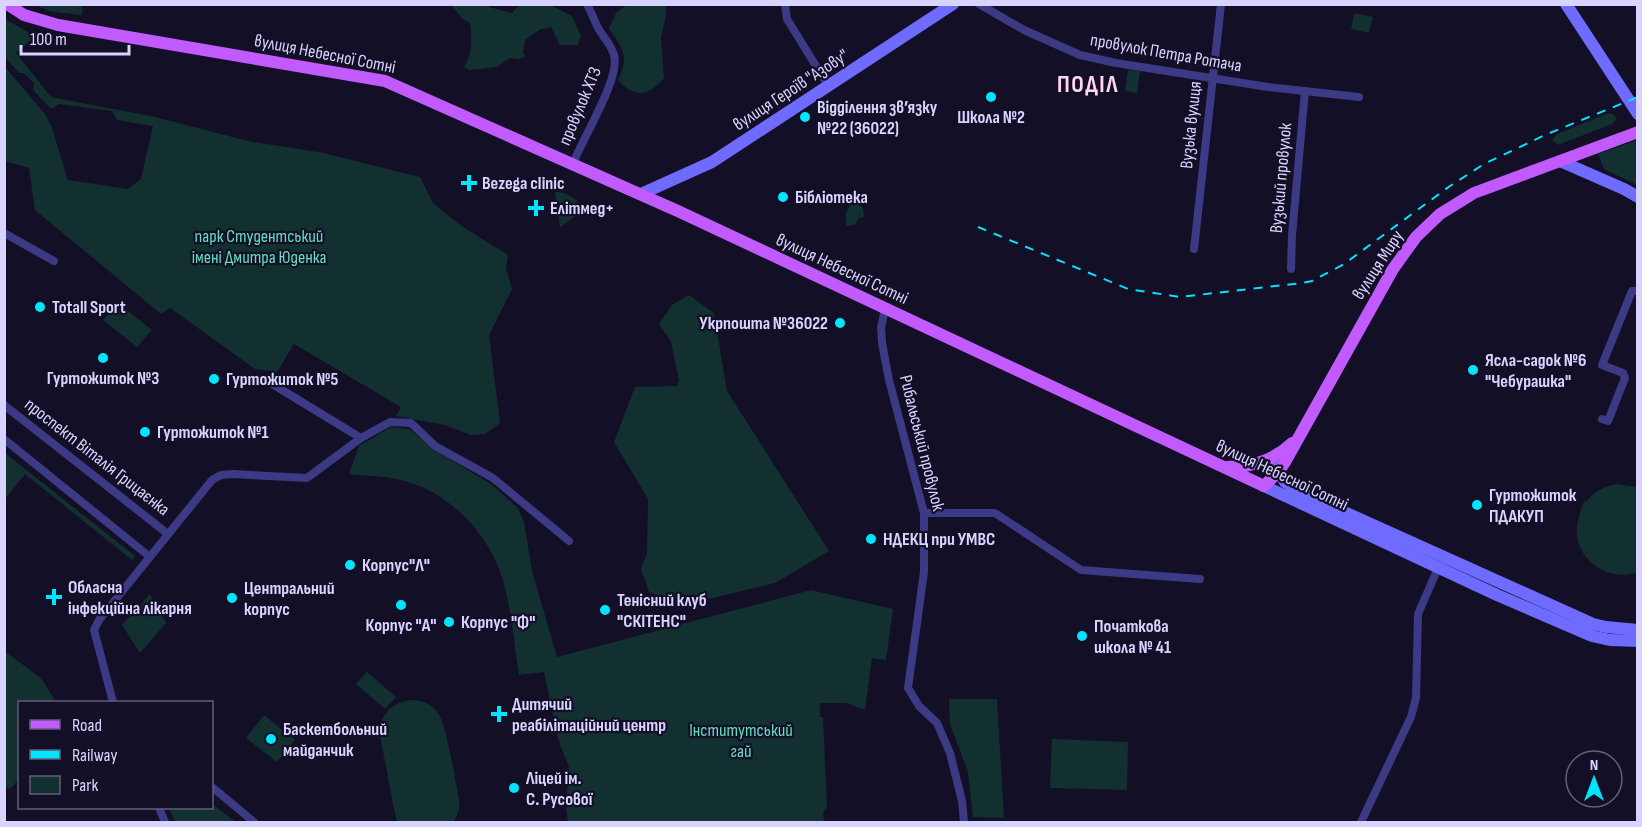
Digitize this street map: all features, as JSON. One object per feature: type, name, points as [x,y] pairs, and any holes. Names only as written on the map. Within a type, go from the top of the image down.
[{"type":"main road","name":"вулиця Небесної Сотні","points":[[7,4],[24,15],[58,25],[385,81],[641,194],[1264,486]]},
{"type":"main road","name":"вулиця Миру","points":[[1264,486],[1279,471],[1393,268],[1416,237],[1440,214],[1474,194],[1638,132]]},
{"type":"main road","name":"вулиця Миру","points":[[1222,466],[1255,465],[1268,460],[1288,446],[1301,433]]},
{"type":"main road","points":[[1246,478],[1255,465]]},
{"type":"street","name":"провулок ХТЗ","points":[[573,164],[615,69],[610,44],[598,29],[587,4]]},
{"type":"street","points":[[785,4],[787,19],[829,87]]},
{"type":"street","name":"вулиця Героїв \"Азову\"","points":[[641,194],[712,162],[953,4]]},
{"type":"street","name":"провулок Петра Ротача","points":[[979,4],[1024,30],[1080,55],[1213,78],[1359,97]]},
{"type":"street","name":"Вузька вулиця","points":[[1194,249],[1221,4]]},
{"type":"street","points":[[1566,4],[1638,114]]},
{"type":"street","name":"Вузький провулок","points":[[1292,268],[1292,235],[1305,91]]},
{"type":"street","points":[[1560,161],[1638,197]]},
{"type":"street","points":[[4,233],[54,261]]},
{"type":"street","points":[[1602,419],[1608,421],[1625,378],[1623,373],[1602,365],[1632,291],[1638,291]]},
{"type":"street","name":"Рибальський провулок","points":[[885,309],[881,328],[889,380],[924,513],[924,572],[908,688],[919,706],[937,723],[950,753],[962,801],[964,822]]},
{"type":"street","points":[[264,379],[361,438]]},
{"type":"street","name":"проспект Віталія Грицаєнка","points":[[4,405],[168,534]]},
{"type":"street","points":[[113,701],[94,630],[212,480],[222,475],[307,478],[361,438],[390,422],[411,423],[435,446],[493,478],[569,541]]},
{"type":"street","points":[[4,440],[150,557]]},
{"type":"street","name":"вулиця Небесної Сотні","points":[[1268,460],[1276,466],[1289,486],[1309,502],[1438,568],[1592,636],[1638,642]]},
{"type":"street","name":"вулиця Небесної Сотні","points":[[1264,486],[1309,502],[1512,587],[1593,624],[1638,630]]},
{"type":"street","points":[[924,513],[995,513],[1081,570],[1200,579]]},
{"type":"street","points":[[1361,822],[1411,717],[1416,698],[1418,614],[1438,568]]},
{"type":"street","points":[[1506,599],[1512,587]]},
{"type":"street","points":[[213,788],[254,822]]},
{"type":"green space","points":[[35,5],[80,5],[83,9],[81,15],[78,15],[49,11]]},
{"type":"green space","points":[[451,5],[488,5],[512,13],[519,5],[550,5],[572,16],[581,36],[578,45],[560,45],[551,27],[539,30],[525,40],[523,52],[525,57],[510,58],[497,67],[469,70],[464,67],[470,51],[470,23],[462,18]]},
{"type":"green space","points":[[626,5],[666,5],[661,38],[664,78],[647,92],[630,90],[618,80],[624,58],[621,47],[609,28],[616,13]]},
{"type":"green space","points":[[1354,13],[1373,17],[1369,33],[1351,29]]},
{"type":"green space","name":"парк Студентський імені Дмитра Юденка","points":[[5,19],[35,36],[16,53],[51,97],[155,117],[248,141],[324,153],[420,177],[433,203],[460,225],[508,255],[506,268],[512,289],[489,335],[500,423],[485,434],[471,435],[445,425],[396,416],[401,407],[294,344],[277,372],[255,369],[170,308],[161,314],[35,210],[29,168],[5,161],[5,67],[45,114],[51,125],[68,180],[128,189],[141,179],[153,126],[117,120],[112,111],[59,104],[51,109],[33,90],[34,83],[24,73],[19,73],[5,57]]},
{"type":"green space","points":[[1128,70],[1140,71],[1137,93],[1125,91]]},
{"type":"green space","points":[[1606,114],[1613,114],[1617,119],[1612,124],[1558,145],[1552,140],[1557,134]]},
{"type":"green space","points":[[1637,142],[1637,185],[1604,169],[1598,154]]},
{"type":"green space","points":[[555,192],[568,195],[586,209],[560,227]]},
{"type":"green space","points":[[851,203],[863,207],[864,217],[859,218],[855,225],[846,226],[846,213]]},
{"type":"green space","points":[[689,295],[714,313],[727,391],[829,551],[775,583],[683,605],[649,592],[641,569],[647,553],[648,499],[614,442],[635,387],[677,386],[679,380],[671,342],[659,324],[672,305]]},
{"type":"green space","points":[[118,303],[152,330],[137,347],[103,320]]},
{"type":"green space","name":"Інститутський гай","points":[[391,427],[409,429],[434,450],[491,484],[517,507],[524,522],[532,571],[557,657],[811,590],[893,609],[886,660],[872,658],[865,710],[847,703],[820,703],[820,717],[823,717],[827,807],[823,812],[824,822],[568,822],[566,808],[569,767],[558,739],[544,672],[519,675],[507,595],[490,550],[480,535],[455,508],[425,488],[393,478],[349,474],[359,446]]},
{"type":"green space","points":[[5,453],[135,556],[132,560],[25,474],[5,499]]},
{"type":"green space","points":[[1617,484],[1637,487],[1638,572],[1628,574],[1607,572],[1598,568],[1584,554],[1577,534],[1584,501],[1586,502],[1600,490]]},
{"type":"green space","points":[[150,594],[166,623],[140,653],[122,625]]},
{"type":"green space","points":[[4,651],[41,678],[55,701],[18,701],[18,780],[10,789],[4,786]]},
{"type":"green space","points":[[367,672],[396,697],[385,709],[356,684]]},
{"type":"green space","points":[[949,699],[997,699],[1004,818],[973,817],[968,772],[950,724]]},
{"type":"green space","points":[[410,700],[429,704],[441,719],[448,741],[459,799],[459,810],[454,822],[399,822],[396,819],[379,730],[385,714],[393,706]]},
{"type":"green space","name":"Баскетбольний майданчик","points":[[264,715],[295,740],[277,762],[246,738]]},
{"type":"green space","points":[[1052,739],[1128,742],[1127,790],[1050,788]]},
{"type":"green space","points":[[213,805],[236,822],[175,822],[169,809],[213,809]]},
{"type":"railway","points":[[978,227],[1128,289],[1180,297],[1302,283],[1312,281],[1344,264],[1450,186],[1484,164],[1545,135],[1638,97]]},
{"type":"place","name":"Школа №2","points":[[991,97]]},
{"type":"place","name":"Відділення зв’язку №22 (36022)","points":[[805,117]]},
{"type":"place","name":"Bezega clinic","points":[[469,183]]},
{"type":"place","name":"Бібліотека","points":[[783,197]]},
{"type":"place","name":"Елітмед+","points":[[536,208]]},
{"type":"place","name":"Totall Sport","points":[[40,307]]},
{"type":"place","name":"Укрпошта №36022","points":[[840,323]]},
{"type":"place","name":"Гуртожиток №3","points":[[103,358]]},
{"type":"place","name":"Ясла-садок №6 \"Чебурашка\"","points":[[1473,370]]},
{"type":"place","name":"Гуртожиток №5","points":[[214,379]]},
{"type":"place","name":"Гуртожиток №1","points":[[145,432]]},
{"type":"place","name":"Гуртожиток ПДАКУП","points":[[1477,505]]},
{"type":"place","name":"НДЕКЦ при УМВС","points":[[871,539]]},
{"type":"place","name":"Корпус\"Л\"","points":[[350,565]]},
{"type":"place","name":"Обласна інфекційна лікарня","points":[[54,597]]},
{"type":"place","name":"Центральний корпус","points":[[232,598]]},
{"type":"place","name":"Корпус \"А\"","points":[[401,605]]},
{"type":"place","name":"Тенісний клуб \"СКІТЕНС\"","points":[[605,610]]},
{"type":"place","name":"Корпус \"Ф\"","points":[[449,622]]},
{"type":"place","name":"Початкова школа № 41","points":[[1082,636]]},
{"type":"place","name":"Дитячий реабілітаційний центр","points":[[499,714]]},
{"type":"place","name":"Баскетбольний майданчик","points":[[271,739]]},
{"type":"place","name":"Ліцей ім. С. Русової","points":[[514,788]]},
{"type":"district","name":"ПОДІЛ","points":[[1088,84]]}]
